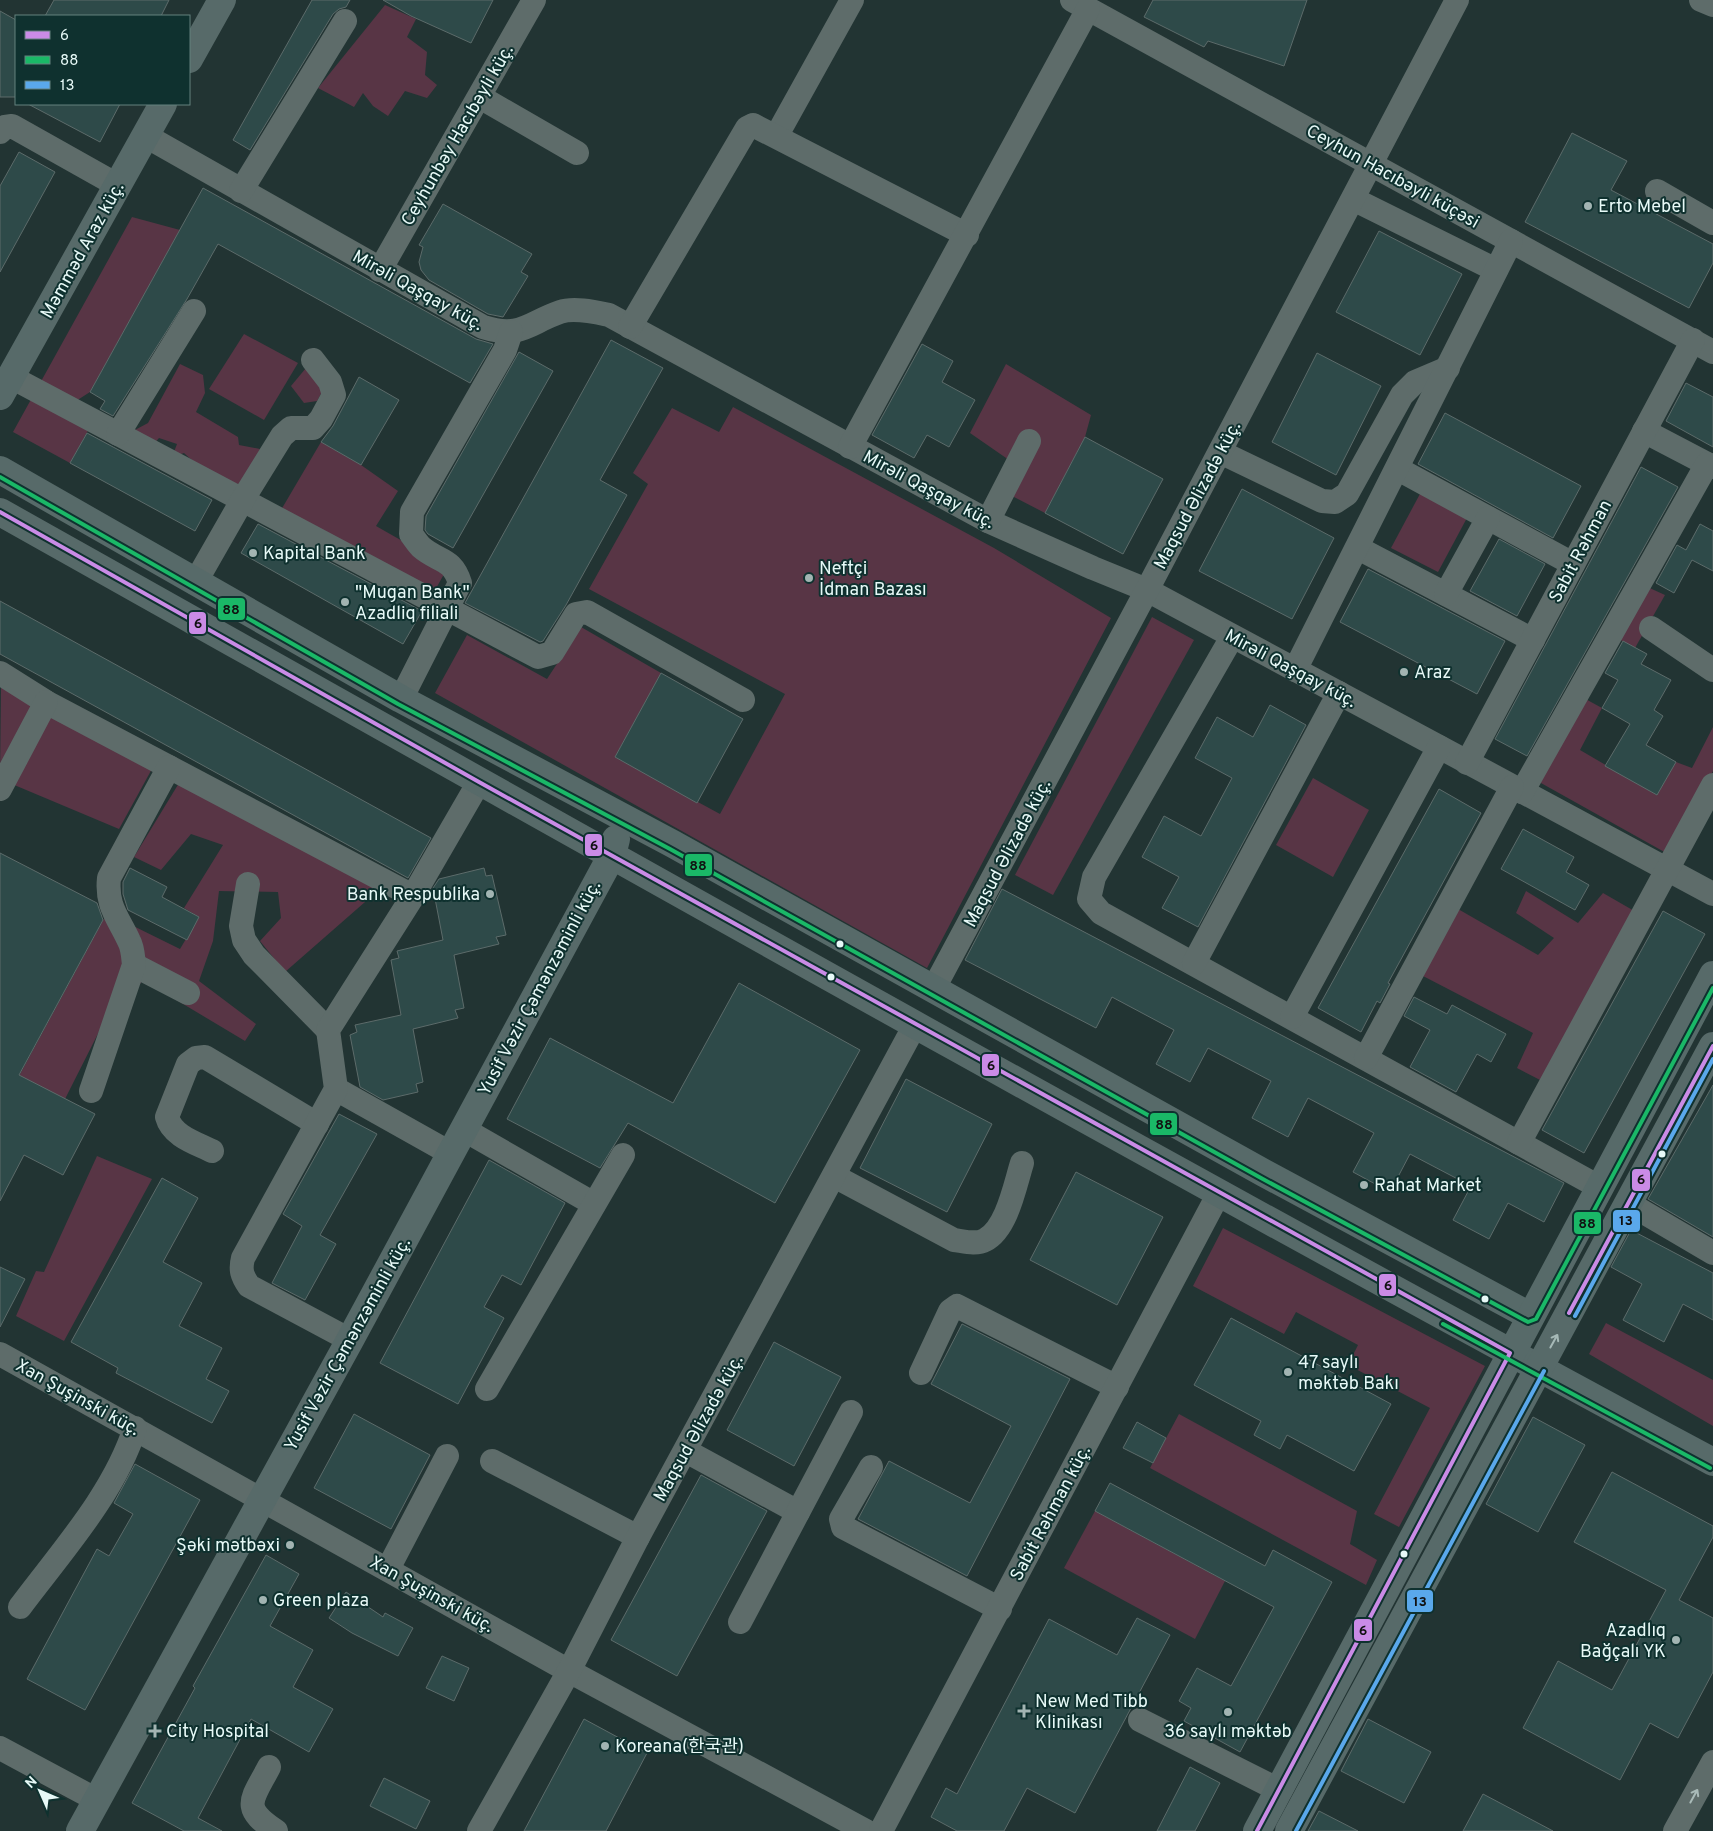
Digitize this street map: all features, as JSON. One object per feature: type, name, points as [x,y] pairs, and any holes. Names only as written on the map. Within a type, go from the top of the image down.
[{"type":"main road","points":[[190,56],[222,0]]},
{"type":"main road","name":"Məmməd Araz küç.","points":[[5,386],[162,105]]},
{"type":"main road","points":[[0,470],[401,699],[610,810],[934,988],[1264,1173],[1527,1306]]},
{"type":"main road","points":[[0,512],[478,782],[1219,1194],[1713,1462]]},
{"type":"main road","points":[[225,638],[221,627],[224,618],[231,611],[242,609]]},
{"type":"main road","name":"Yusif Vəzir Çəmənzəminli küç.","points":[[80,1831],[350,1340],[463,1128],[612,856],[615,847],[616,827],[610,810]]},
{"type":"main road","points":[[1257,1831],[1497,1378],[1500,1348],[1599,1187],[1713,975]]},
{"type":"main road","points":[[1289,1831],[1525,1394],[1546,1372],[1569,1313],[1713,1046]]},
{"type":"street","name":"Ceyhunbəy Hacıbəyli küç.","points":[[380,270],[534,0]]},
{"type":"street","points":[[777,135],[852,0]]},
{"type":"street","name":"Maqsud Əlizadə küç.","points":[[934,988],[1147,590],[1457,0]]},
{"type":"street","points":[[1701,0],[1713,5]]},
{"type":"street","points":[[850,447],[967,235],[1080,4]]},
{"type":"street","name":"Ceyhun Hacıbəyli küçəsi","points":[[1080,4],[1703,346]]},
{"type":"street","points":[[241,191],[346,21]]},
{"type":"street","points":[[480,97],[577,153]]},
{"type":"street","points":[[630,328],[747,128],[753,125],[777,135],[967,235]]},
{"type":"street","points":[[0,132],[5,127],[12,126],[117,185]]},
{"type":"street","name":"Mirəli Qaşqay küç.","points":[[146,136],[483,327],[496,331],[511,332],[524,329],[561,311],[594,312],[609,315],[988,521],[1147,590],[1713,894]]},
{"type":"street","points":[[1657,191],[1713,224]]},
{"type":"street","points":[[1353,199],[1496,270]]},
{"type":"street","points":[[1295,670],[1398,469],[1511,241]]},
{"type":"street","points":[[118,434],[194,311]]},
{"type":"street","points":[[401,699],[450,608],[460,583],[457,572],[449,563],[422,548],[411,534],[412,512],[505,350],[511,332]]},
{"type":"street","name":"Sabit Rəhman","points":[[1467,763],[1644,431],[1703,346]]},
{"type":"street","points":[[195,583],[282,436],[291,428],[313,428],[321,419],[334,395],[330,382],[313,360]]},
{"type":"street","points":[[1220,452],[1322,501],[1335,502],[1347,494],[1402,395],[1415,382],[1448,368]]},
{"type":"street","points":[[5,386],[118,434],[450,608],[538,657],[552,653],[576,614],[587,612],[743,700]]},
{"type":"street","points":[[1366,1058],[1517,789],[1710,465],[1644,431]]},
{"type":"street","points":[[988,521],[1029,441]]},
{"type":"street","points":[[1398,469],[1573,564]]},
{"type":"street","points":[[1446,594],[1488,518]]},
{"type":"street","points":[[1358,548],[1533,640]]},
{"type":"street","points":[[1652,628],[1713,670]]},
{"type":"street","points":[[1232,637],[1094,877],[1089,899],[1101,913],[1599,1187]]},
{"type":"street","points":[[0,673],[46,702],[413,896]]},
{"type":"street","points":[[1194,963],[1339,693]]},
{"type":"street","points":[[0,788],[46,702]]},
{"type":"street","points":[[1292,1017],[1439,748]]},
{"type":"street","points":[[92,1091],[134,965],[130,943],[111,907],[108,893],[109,878],[169,767]]},
{"type":"street","points":[[328,1030],[413,896],[478,782]]},
{"type":"street","points":[[1518,1142],[1713,785]]},
{"type":"street","points":[[248,884],[241,926],[244,940],[254,955],[328,1030],[336,1089],[243,1258],[240,1269],[242,1277],[249,1286],[350,1340]]},
{"type":"street","points":[[134,965],[188,993]]},
{"type":"street","name":"Maqsud Əlizadə küç.","points":[[480,1831],[569,1671],[638,1537],[915,1024]]},
{"type":"street","points":[[212,1151],[179,1134],[169,1125],[167,1117],[188,1064],[196,1058],[205,1057],[317,1124]]},
{"type":"street","points":[[336,1089],[450,1153]]},
{"type":"street","points":[[463,1128],[594,1204]]},
{"type":"street","points":[[487,1389],[623,1155]]},
{"type":"street","points":[[834,1176],[954,1240],[975,1243],[986,1240],[1002,1223],[1022,1163]]},
{"type":"street","name":"Sabit Rəhman küç.","points":[[881,1831],[1219,1194]]},
{"type":"street","points":[[1628,1203],[1713,1252]]},
{"type":"street","points":[[921,1373],[950,1311],[957,1306],[1118,1387]]},
{"type":"street","name":"Xan Şuşinski küç.","points":[[0,1354],[263,1498],[569,1671],[866,1831]]},
{"type":"street","points":[[740,1622],[851,1412]]},
{"type":"street","points":[[20,1608],[90,1513],[127,1454],[135,1428]]},
{"type":"street","points":[[686,1451],[798,1512]]},
{"type":"street","points":[[388,1569],[447,1456]]},
{"type":"street","points":[[492,1461],[638,1537]]},
{"type":"street","points":[[871,1467],[841,1519],[843,1527],[1000,1608]]},
{"type":"street","points":[[1140,1720],[1280,1790]]},
{"type":"street","points":[[0,1748],[97,1800]]},
{"type":"street","points":[[1675,1831],[1713,1762]]},
{"type":"street","points":[[268,1767],[251,1801],[252,1812],[262,1822],[276,1831]]},
{"type":"shaded area","points":[[385,5],[416,19],[407,37],[427,52],[425,75],[437,85],[427,98],[405,91],[388,116],[373,106],[363,93],[354,107],[318,88]]},
{"type":"shaded area","points":[[132,217],[180,230],[90,392],[62,410],[90,427],[70,463],[13,432]]},
{"type":"shaded area","points":[[244,334],[298,363],[264,420],[209,389]]},
{"type":"shaded area","points":[[311,362],[327,383],[317,401],[304,403],[291,386]]},
{"type":"shaded area","points":[[180,364],[203,375],[205,393],[196,412],[238,437],[239,445],[260,449],[244,485],[227,481],[211,474],[184,453],[172,457],[177,444],[159,438],[151,447],[133,431],[148,423]]},
{"type":"shaded area","points":[[1006,364],[1091,415],[1085,437],[1045,513],[1012,496],[1025,471],[970,433]]},
{"type":"shaded area","points":[[733,407],[994,548],[1111,618],[927,968],[435,693],[467,635],[547,679],[581,627],[661,673],[615,757],[720,814],[785,694],[589,589],[648,484],[633,473],[672,408],[719,432]]},
{"type":"shaded area","points":[[321,442],[361,465],[398,491],[376,526],[448,567],[434,592],[281,510]]},
{"type":"shaded area","points":[[1421,492],[1468,516],[1438,572],[1391,548]]},
{"type":"shaded area","points":[[1643,585],[1665,595],[1635,648],[1615,637]]},
{"type":"shaded area","points":[[1152,617],[1194,640],[1053,895],[1015,875]]},
{"type":"shaded area","points":[[1,686],[153,767],[119,829],[0,779]]},
{"type":"shaded area","points":[[1580,696],[1602,708],[1580,750],[1657,795],[1676,762],[1692,768],[1713,727],[1713,771],[1668,854],[1532,778]]},
{"type":"shaded area","points":[[1313,778],[1369,810],[1333,877],[1276,845]]},
{"type":"shaded area","points":[[179,783],[381,888],[285,972],[260,941],[281,918],[278,892],[219,891],[213,941],[199,981],[256,1024],[245,1041],[143,980],[129,998],[117,996],[65,1099],[19,1076],[107,913],[180,949],[199,917],[184,908],[223,845],[191,834],[161,870],[134,857]]},
{"type":"shaded area","points":[[1526,891],[1578,923],[1603,893],[1636,912],[1544,1082],[1517,1068],[1533,1033],[1423,976],[1458,909],[1538,955],[1554,938],[1516,913]]},
{"type":"shaded area","points":[[97,1156],[152,1179],[64,1341],[16,1316],[36,1271],[44,1272]]},
{"type":"shaded area","points":[[1223,1228],[1485,1366],[1399,1527],[1374,1514],[1430,1408],[1348,1365],[1358,1345],[1296,1312],[1284,1334],[1193,1286]]},
{"type":"shaded area","points":[[1606,1323],[1713,1380],[1713,1426],[1589,1354]]},
{"type":"shaded area","points":[[1179,1414],[1357,1511],[1350,1544],[1377,1560],[1366,1585],[1150,1468]]},
{"type":"shaded area","points":[[1095,1511],[1225,1581],[1195,1639],[1064,1568]]},
{"type":"building","points":[[54,0],[169,0],[162,15],[46,15]]},
{"type":"building","points":[[312,0],[350,0],[346,7],[339,9],[333,14],[250,150],[233,140]]},
{"type":"building","points":[[383,0],[493,0],[471,43],[411,16]]},
{"type":"building","points":[[1153,0],[1307,0],[1284,66],[1208,41],[1204,47],[1144,17]]},
{"type":"building","points":[[0,11],[15,19],[15,97],[0,97]]},
{"type":"building","points":[[30,105],[119,105],[100,142]]},
{"type":"building","name":"Erto Mebel","points":[[1572,133],[1627,161],[1611,190],[1713,244],[1713,263],[1689,308],[1525,222]]},
{"type":"building","points":[[19,152],[55,172],[0,272],[0,186]]},
{"type":"building","points":[[203,188],[476,339],[493,344],[470,383],[218,244],[187,299],[113,416],[100,409],[105,401],[90,392]]},
{"type":"building","points":[[443,204],[532,254],[521,272],[528,276],[503,317],[488,314],[429,280],[421,270],[419,262],[423,247],[419,245]]},
{"type":"building","points":[[1379,231],[1462,274],[1420,355],[1336,312]]},
{"type":"building","points":[[611,340],[663,368],[600,480],[627,495],[566,605],[543,641],[540,642],[465,603]]},
{"type":"building","points":[[922,344],[953,361],[942,382],[975,400],[949,447],[927,435],[914,458],[872,435]]},
{"type":"building","points":[[519,352],[553,371],[453,548],[428,534],[425,530],[426,516]]},
{"type":"building","points":[[1317,353],[1381,386],[1336,475],[1272,442]]},
{"type":"building","points":[[359,377],[399,400],[361,465],[321,442],[333,426]]},
{"type":"building","points":[[1686,383],[1713,397],[1713,447],[1666,421]]},
{"type":"building","points":[[1445,413],[1581,486],[1553,538],[1418,464]]},
{"type":"building","points":[[87,433],[212,500],[195,531],[70,463]]},
{"type":"building","points":[[1085,437],[1163,479],[1123,554],[1045,513]]},
{"type":"building","points":[[1641,467],[1678,487],[1527,756],[1495,739]]},
{"type":"building","points":[[1242,489],[1334,538],[1292,619],[1199,571]]},
{"type":"building","points":[[258,524],[422,611],[403,644],[241,553]]},
{"type":"building","points":[[1700,524],[1713,531],[1713,571],[1692,560],[1674,593],[1656,583],[1677,545],[1686,550]]},
{"type":"building","points":[[1499,539],[1545,564],[1517,616],[1470,591]]},
{"type":"building","points":[[1368,569],[1505,641],[1477,694],[1340,622]]},
{"type":"building","points":[[0,601],[431,838],[408,878],[0,654]]},
{"type":"building","points":[[1623,641],[1647,654],[1641,664],[1671,680],[1654,710],[1663,716],[1646,745],[1676,762],[1657,795],[1605,766],[1630,724],[1602,708],[1618,680],[1605,673]]},
{"type":"building","points":[[661,673],[743,719],[697,803],[615,757]]},
{"type":"building","points":[[1270,705],[1306,725],[1198,927],[1162,908],[1179,877],[1142,857],[1164,816],[1201,836],[1232,778],[1195,758],[1217,717],[1253,737]]},
{"type":"building","points":[[1439,789],[1481,813],[1388,983],[1390,984],[1380,1003],[1377,1001],[1361,1032],[1318,1008]]},
{"type":"building","points":[[1523,829],[1574,857],[1566,872],[1589,885],[1575,910],[1501,869]]},
{"type":"building","points":[[0,853],[97,903],[103,920],[19,1075],[95,1114],[63,1175],[24,1155],[0,1201]]},
{"type":"building","points":[[130,868],[167,887],[162,897],[199,917],[187,940],[128,910],[123,894],[123,882]]},
{"type":"building","points":[[484,868],[486,876],[492,875],[506,935],[496,937],[499,944],[454,955],[464,1008],[455,1010],[458,1018],[413,1029],[423,1082],[416,1084],[418,1092],[383,1100],[360,1087],[350,1035],[357,1032],[355,1025],[401,1015],[391,960],[399,958],[397,951],[443,940],[433,888],[439,879]]},
{"type":"building","points":[[1002,889],[1564,1183],[1544,1222],[1508,1203],[1489,1239],[1453,1220],[1471,1186],[1410,1154],[1390,1192],[1353,1172],[1374,1133],[1308,1098],[1288,1137],[1252,1118],[1271,1081],[1208,1048],[1190,1082],[1156,1064],[1174,1030],[1112,997],[1096,1028],[965,960]]},
{"type":"building","points":[[1663,911],[1705,934],[1584,1153],[1542,1130]]},
{"type":"building","points":[[739,983],[860,1050],[775,1203],[628,1123],[600,1168],[507,1119],[550,1038],[673,1103]]},
{"type":"building","points":[[1414,997],[1447,1014],[1452,1005],[1506,1034],[1491,1062],[1477,1054],[1456,1092],[1410,1067],[1430,1030],[1404,1016]]},
{"type":"building","points":[[906,1079],[992,1124],[947,1212],[860,1168]]},
{"type":"building","points":[[1713,1085],[1713,1237],[1648,1199]]},
{"type":"building","points":[[339,1114],[377,1134],[320,1235],[336,1244],[305,1300],[272,1283],[302,1226],[283,1214]]},
{"type":"building","points":[[489,1160],[565,1203],[521,1285],[502,1275],[484,1307],[504,1318],[458,1404],[380,1363]]},
{"type":"building","points":[[1076,1172],[1163,1217],[1117,1305],[1030,1260]]},
{"type":"building","points":[[162,1178],[198,1198],[163,1262],[202,1283],[179,1326],[222,1348],[206,1379],[229,1391],[212,1423],[116,1373],[118,1368],[71,1342]]},
{"type":"building","points":[[1631,1230],[1713,1273],[1713,1320],[1683,1304],[1664,1342],[1623,1320],[1642,1284],[1611,1267]]},
{"type":"building","points":[[0,1267],[25,1279],[0,1327]]},
{"type":"building","points":[[1231,1318],[1391,1404],[1354,1471],[1287,1435],[1280,1449],[1254,1435],[1261,1421],[1194,1385]]},
{"type":"building","points":[[962,1324],[1070,1379],[967,1576],[858,1519],[889,1461],[970,1503],[1011,1426],[931,1384]]},
{"type":"building","points":[[774,1342],[841,1377],[794,1466],[727,1430]]},
{"type":"building","points":[[354,1414],[430,1455],[391,1529],[314,1488]]},
{"type":"building","points":[[1533,1417],[1585,1445],[1538,1532],[1486,1504]]},
{"type":"building","points":[[1137,1422],[1166,1438],[1153,1463],[1123,1448]]},
{"type":"building","points":[[135,1464],[200,1500],[85,1710],[27,1679],[97,1549],[109,1556],[133,1514],[114,1503]]},
{"type":"building","name":"Azadlıq Bağçalı YK","points":[[1612,1472],[1713,1526],[1713,1537],[1679,1600],[1713,1618],[1713,1672],[1678,1738],[1650,1723],[1620,1780],[1523,1728],[1558,1661],[1612,1690],[1666,1590],[1574,1542]]},
{"type":"building","points":[[701,1475],[767,1511],[677,1676],[611,1640]]},
{"type":"building","points":[[1110,1483],[1265,1566],[1273,1550],[1332,1582],[1240,1752],[1184,1721],[1191,1708],[1179,1701],[1197,1668],[1231,1686],[1274,1607],[1095,1511]]},
{"type":"building","points":[[266,1555],[299,1574],[270,1626],[313,1650],[293,1687],[333,1709],[309,1752],[251,1719],[198,1818],[222,1831],[184,1831],[132,1803],[195,1688],[193,1686]]},
{"type":"building","points":[[346,1592],[383,1617],[385,1613],[413,1628],[398,1656],[352,1633],[329,1618]]},
{"type":"building","points":[[1137,1618],[1170,1635],[1075,1813],[1027,1788],[1004,1831],[957,1831],[931,1817],[946,1788],[957,1794],[1049,1619],[1117,1655]]},
{"type":"building","points":[[442,1656],[469,1668],[454,1701],[426,1688]]},
{"type":"building","points":[[584,1719],[647,1753],[606,1831],[524,1831]]},
{"type":"building","points":[[1368,1719],[1431,1752],[1404,1803],[1341,1771]]},
{"type":"building","points":[[1190,1767],[1220,1783],[1195,1831],[1157,1831]]},
{"type":"building","points":[[384,1778],[430,1801],[416,1829],[370,1806]]},
{"type":"building","points":[[1483,1794],[1553,1831],[1463,1831]]},
{"type":"building","points":[[1319,1811],[1358,1831],[1308,1831]]},
{"type":"transit line","name":"88","points":[[0,477],[398,704],[670,849],[1261,1178],[1528,1322],[1536,1319],[1713,988]]},
{"type":"transit line","name":"6","points":[[0,512],[479,782],[1510,1353],[1257,1831]]},
{"type":"transit line","name":"6","points":[[1569,1313],[1713,1046]]},
{"type":"transit line","name":"13","points":[[1575,1316],[1713,1059]]},
{"type":"transit line","name":"88","points":[[1443,1324],[1710,1468]]},
{"type":"transit line","name":"13","points":[[1296,1831],[1544,1371]]},
{"type":"place","name":"Erto Mebel","points":[[1588,206]]},
{"type":"place","name":"Kapital Bank","points":[[253,553]]},
{"type":"place","name":"Neftçi İdman Bazası","points":[[809,578]]},
{"type":"place","name":"\"Mugan Bank\" Azadliq filiali","points":[[345,602]]},
{"type":"place","name":"Araz","points":[[1404,672]]},
{"type":"place","name":"Bank Respublika","points":[[490,894]]},
{"type":"place","name":"Rahat Market","points":[[1364,1185]]},
{"type":"place","name":"47 saylı məktəb Bakı","points":[[1288,1372]]},
{"type":"place","name":"Şəki mətbəxi","points":[[290,1545]]},
{"type":"place","name":"Green plaza","points":[[263,1600]]},
{"type":"place","name":"Azadlıq Bağçalı YK","points":[[1676,1640]]},
{"type":"place","name":"New Med Tibb Klinikası","points":[[1024,1711]]},
{"type":"place","name":"36 saylı məktəb","points":[[1228,1712]]},
{"type":"place","name":"City Hospital","points":[[155,1731]]},
{"type":"place","name":"Koreana(한국관)","points":[[605,1746]]}]
